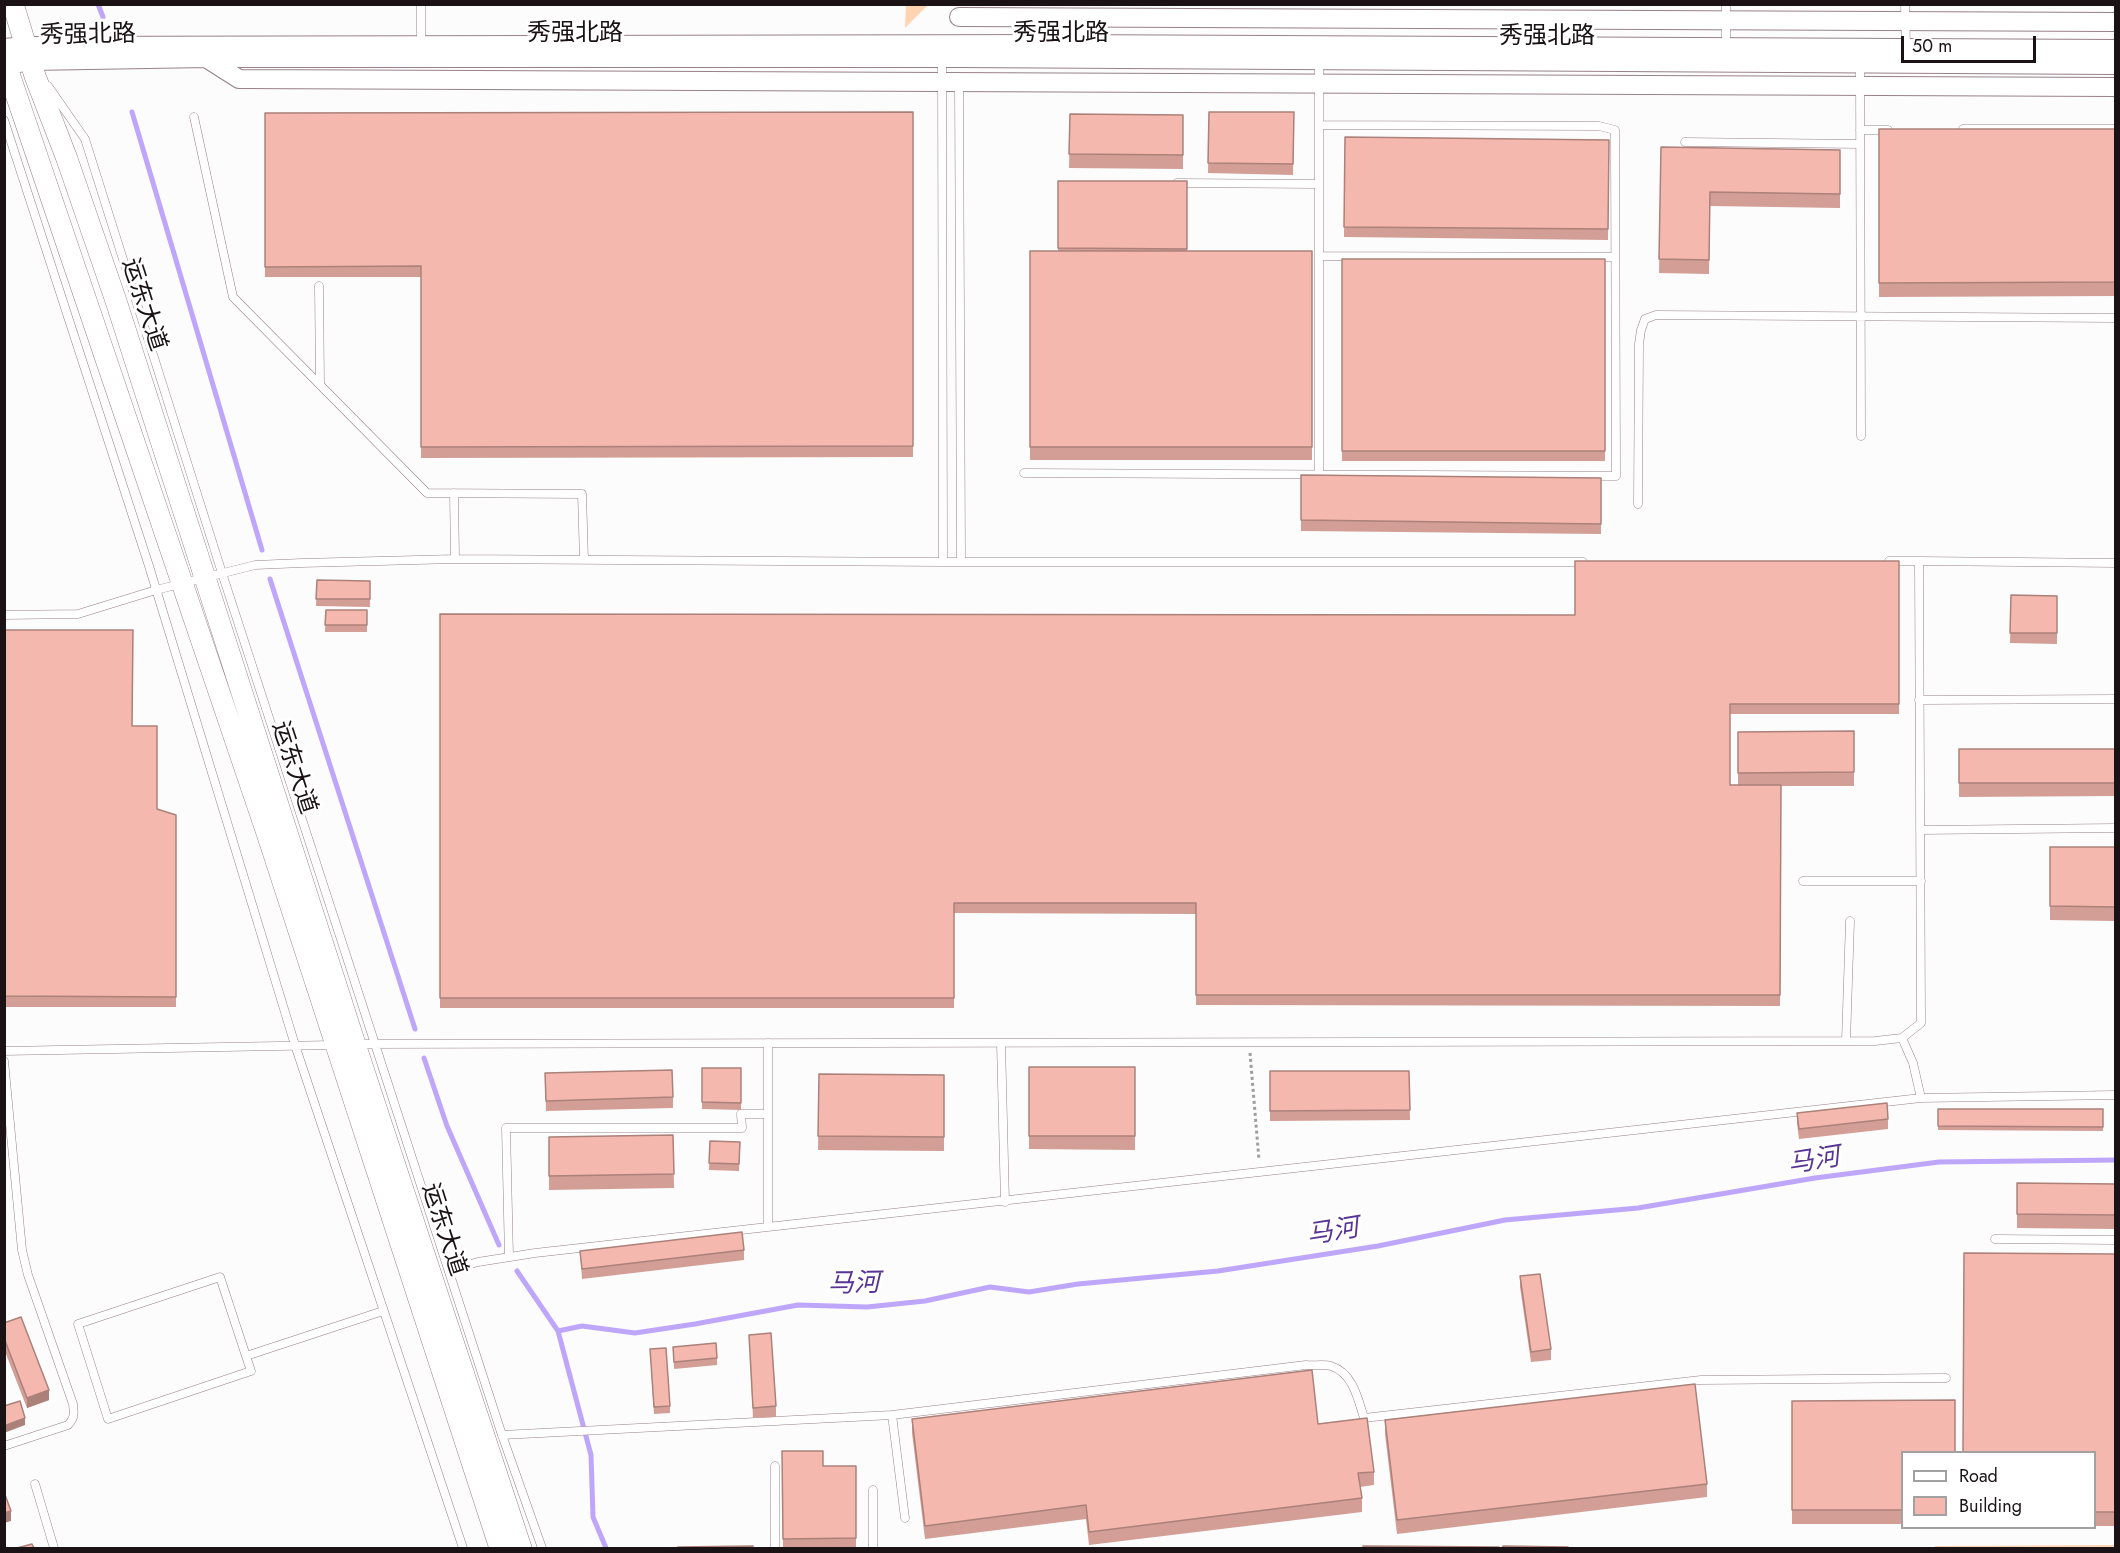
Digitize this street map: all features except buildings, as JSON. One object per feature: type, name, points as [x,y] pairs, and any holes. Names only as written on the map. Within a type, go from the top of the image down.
[{"type":"main road","name":"运东大道","points":[[13,4],[28,54],[213,575],[345,1044],[500,1548]]},
{"type":"main road","name":"运东大道","points":[[5,57],[182,583],[521,1548]]},
{"type":"street","points":[[950,82],[950,50],[959,11],[1905,13],[2115,22]]},
{"type":"street","name":"秀强北路","points":[[1319,52],[1726,47],[1860,55]]},
{"type":"street","name":"秀强北路","points":[[1906,56],[2115,49]]},
{"type":"street","name":"秀强北路","points":[[5,57],[28,54],[421,51],[950,50],[1860,55],[2115,64]]},
{"type":"street","name":"秀强北路","points":[[28,54],[206,58],[421,51]]},
{"type":"street","points":[[206,58],[239,79],[2115,87]]},
{"type":"lane","points":[[421,4],[421,51]]},
{"type":"lane","points":[[1726,12],[1726,47]]},
{"type":"lane","points":[[1905,13],[1906,56]]},
{"type":"lane","points":[[1319,52],[1319,474]]},
{"type":"lane","points":[[1860,55],[1861,436]]},
{"type":"lane","points":[[943,562],[950,82]]},
{"type":"lane","points":[[950,82],[961,562]]},
{"type":"lane","points":[[194,117],[233,297],[427,493],[582,494],[584,560]]},
{"type":"lane","points":[[4,120],[156,590],[296,1045],[463,1548]]},
{"type":"lane","points":[[1024,473],[1616,476],[1615,130],[1599,126],[1320,125]]},
{"type":"lane","points":[[1953,129],[2115,129]]},
{"type":"lane","points":[[1860,130],[1895,130]]},
{"type":"lane","points":[[1685,142],[1860,144]]},
{"type":"lane","points":[[1164,183],[1319,184]]},
{"type":"lane","points":[[1319,256],[1615,257]]},
{"type":"lane","points":[[319,286],[320,384]]},
{"type":"lane","points":[[1638,504],[1639,344],[1645,319],[1656,315],[2115,318]]},
{"type":"lane","points":[[454,493],[455,559]]},
{"type":"lane","points":[[4,615],[78,614],[182,583],[267,565],[455,559],[1596,562]]},
{"type":"lane","points":[[1883,561],[2115,563]]},
{"type":"lane","points":[[4,1051],[345,1044],[1875,1041],[1902,1038],[1921,1023],[1919,561]]},
{"type":"lane","points":[[213,575],[376,1044],[502,1435],[542,1548]]},
{"type":"lane","points":[[1920,699],[2115,699]]},
{"type":"lane","points":[[1920,830],[2115,828]]},
{"type":"lane","points":[[1803,881],[1921,881]]},
{"type":"lane","points":[[1846,1041],[1850,921]]},
{"type":"lane","points":[[1902,1038],[1914,1063],[1922,1098]]},
{"type":"lane","points":[[768,1043],[768,1227]]},
{"type":"lane","points":[[1000,1043],[1005,1202]]},
{"type":"lane","points":[[4,1061],[22,1250],[28,1275],[73,1404],[74,1414],[73,1420],[68,1425],[4,1446]]},
{"type":"lane","points":[[449,1270],[509,1257],[1922,1098],[2115,1095]]},
{"type":"lane","points":[[509,1257],[506,1128],[742,1128],[741,1114],[768,1114]]},
{"type":"lane","points":[[1995,1239],[2115,1240]]},
{"type":"lane","points":[[220,1277],[246,1356],[251,1371],[108,1419],[78,1324],[220,1277]]},
{"type":"lane","points":[[246,1356],[383,1311]]},
{"type":"lane","points":[[502,1435],[892,1415],[1306,1365],[1330,1366],[1345,1374],[1354,1389],[1364,1418],[1701,1380],[1946,1378]]},
{"type":"lane","points":[[892,1415],[905,1518]]},
{"type":"lane","points":[[775,1466],[775,1548]]},
{"type":"lane","points":[[34,1484],[54,1548]]},
{"type":"lane","points":[[873,1490],[873,1548]]},
{"type":"path","points":[[1249,1042],[1261,1173]]},
{"type":"shaded area","points":[[906,5],[928,5],[905,28]]},
{"type":"shaded area","points":[[2115,1545],[2115,1548],[1935,1548],[1935,1546]]},
{"type":"waterway","points":[[98,4],[103,17]]},
{"type":"waterway","points":[[132,112],[262,550]]},
{"type":"waterway","points":[[270,579],[415,1029]]},
{"type":"waterway","points":[[424,1058],[447,1126],[499,1245]]},
{"type":"waterway","name":"马河","points":[[558,1331],[582,1326],[635,1333],[798,1305],[867,1307],[925,1301],[990,1287],[1029,1292],[1078,1284],[1218,1271],[1378,1246],[1505,1220],[1638,1208],[1815,1178],[1939,1162],[2116,1160]]},
{"type":"waterway","points":[[517,1271],[558,1331],[591,1455],[593,1517],[606,1548]]}]
